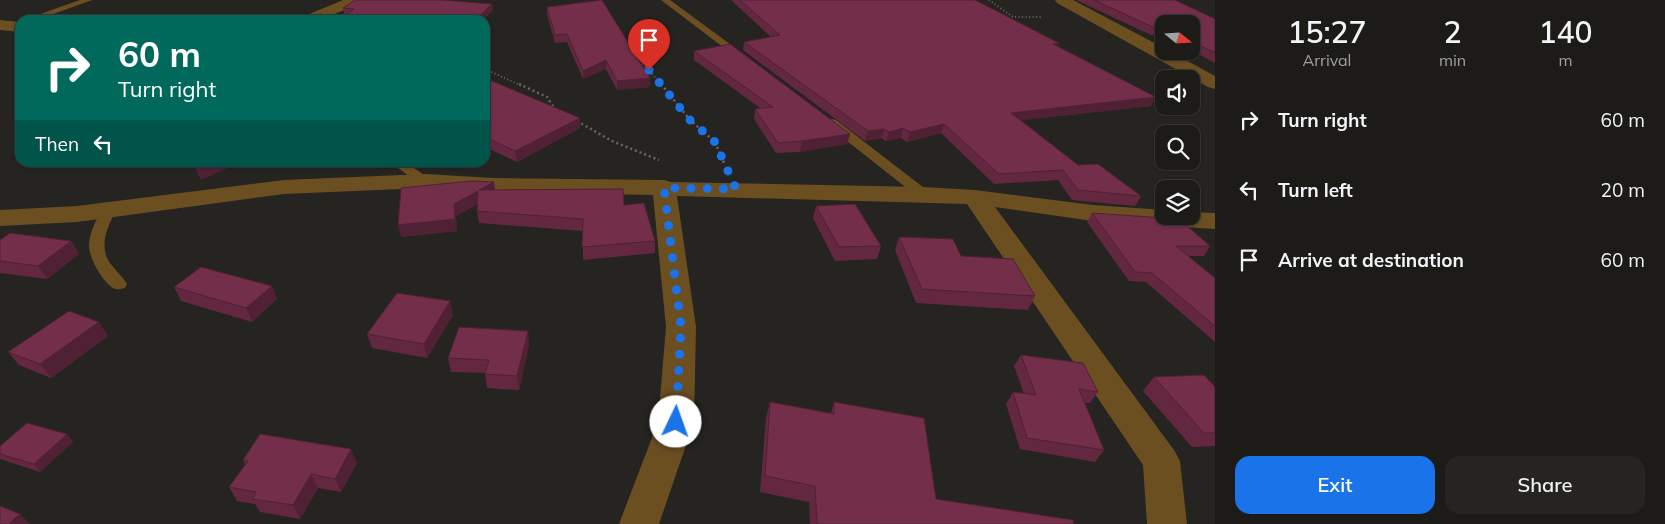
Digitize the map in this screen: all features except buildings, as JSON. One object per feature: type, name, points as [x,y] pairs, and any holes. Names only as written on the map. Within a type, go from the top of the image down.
[{"type":"street","points":[[320,15],[356,0]]},
{"type":"street","points":[[1062,0],[1215,83]]},
{"type":"street","points":[[0,218],[77,214],[284,186],[425,181],[494,185],[923,194],[975,197],[1093,213],[1215,221]]},
{"type":"street","points":[[639,524],[676,422],[681,327],[664,188]]},
{"type":"street","points":[[975,197],[1161,461],[1168,524]]},
{"type":"lane","points":[[43,15],[88,0]]},
{"type":"lane","points":[[665,0],[753,64]]},
{"type":"lane","points":[[823,117],[923,194]]},
{"type":"lane","points":[[404,167],[425,181]]},
{"type":"lane","points":[[109,210],[96,234],[97,252],[101,266],[119,284]]},
{"type":"path","points":[[636,59],[649,70],[690,120],[715,142],[736,189]]},
{"type":"path","points":[[490,71],[547,96],[554,108],[562,113]]},
{"type":"path","points":[[570,118],[612,141],[659,159],[664,188]]},
{"type":"route","points":[[649,70],[690,120],[715,142],[736,189],[664,188],[681,327],[676,422]]}]
